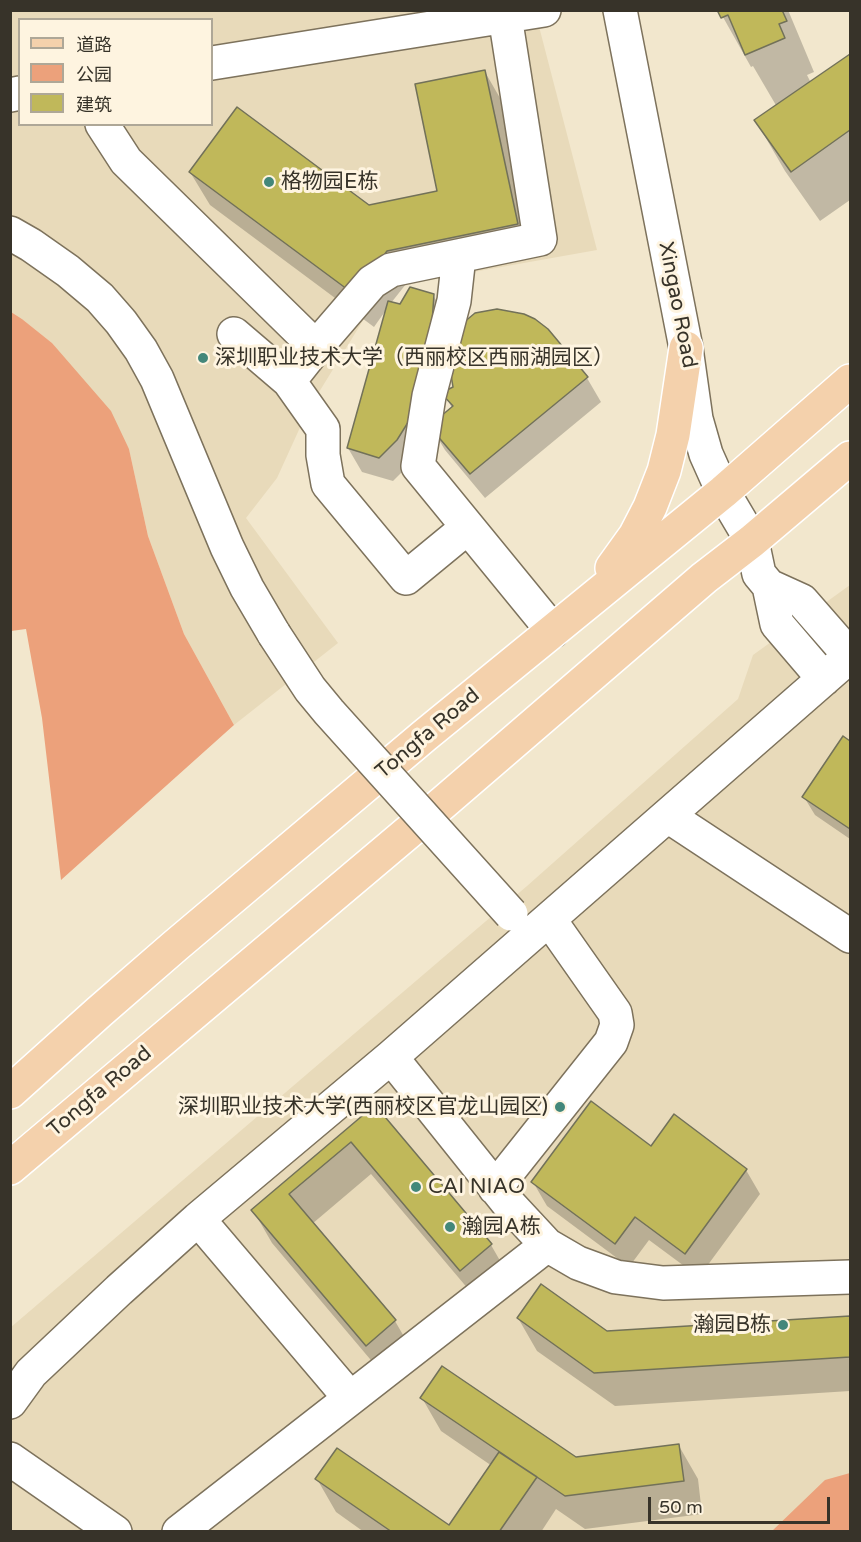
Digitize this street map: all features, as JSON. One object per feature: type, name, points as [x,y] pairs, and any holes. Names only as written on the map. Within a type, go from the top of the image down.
[{"type":"main road","points":[[563,622],[617,562],[635,536],[650,507],[664,471],[673,435],[686,348]]},
{"type":"main road","name":"Tongfa Road","points":[[10,1092],[174,946],[424,736],[723,492],[850,381]]},
{"type":"main road","name":"Tongfa Road","points":[[10,1168],[444,802],[704,578],[752,541],[850,458]]},
{"type":"street","points":[[213,63],[544,10]]},
{"type":"street","name":"Xingao Road","points":[[620,10],[686,348],[696,418],[706,454],[723,492],[752,541],[759,574],[769,586],[777,624],[824,679]]},
{"type":"street","points":[[289,381],[372,282],[391,270],[540,239],[505,16]]},
{"type":"street","points":[[103,126],[126,161],[316,347]]},
{"type":"street","points":[[10,233],[32,245],[100,298],[141,350],[157,379],[227,547],[247,588],[305,681],[329,712],[615,1013],[617,1025],[611,1042],[495,1188]]},
{"type":"street","points":[[459,256],[454,301],[429,396],[418,466],[468,527],[563,622]]},
{"type":"street","points":[[234,334],[289,381],[323,429],[323,455],[328,484],[406,578],[468,527]]},
{"type":"street","points":[[10,1402],[31,1373],[119,1290],[198,1219],[391,1057],[530,923],[668,816],[850,656],[802,601],[769,586]]},
{"type":"street","points":[[668,816],[850,936]]},
{"type":"street","points":[[391,1057],[495,1188],[547,1245],[578,1263],[616,1277],[663,1283],[850,1277]]},
{"type":"street","points":[[198,1219],[350,1398]]},
{"type":"street","points":[[179,1532],[547,1245]]},
{"type":"street","points":[[10,1459],[115,1532]]},
{"type":"shaded area","name":"深圳职业技术大学（西丽校区西丽湖园区）","points":[[11,11],[535,11],[597,250],[383,288],[308,410],[277,478],[246,518],[338,643],[234,725],[184,634],[148,536],[129,449],[52,343],[11,312]]},
{"type":"shaded area","name":"深圳职业技术大学(西丽校区官龙山园区)","points":[[850,585],[850,1531],[11,1531],[10,1328],[527,886],[738,699],[753,655]]},
{"type":"green space","points":[[11,312],[52,343],[111,411],[129,449],[148,536],[184,634],[234,725],[61,880],[42,718],[26,629],[11,631]]},
{"type":"green space","points":[[850,1473],[850,1531],[772,1531],[825,1480]]},
{"type":"building","points":[[717,10],[782,10],[787,21],[779,24],[785,38],[745,55],[728,15],[721,18]]},
{"type":"building","points":[[850,54],[850,130],[791,172],[754,120]]},
{"type":"building","name":"格物园E栋","points":[[485,70],[518,224],[387,251],[355,295],[189,172],[237,107],[369,205],[437,191],[415,84]]},
{"type":"building","points":[[410,287],[434,294],[430,353],[421,396],[397,440],[379,458],[347,448],[388,301],[400,304]]},
{"type":"building","points":[[497,309],[524,314],[535,319],[548,329],[588,377],[470,474],[429,426],[453,406],[441,393],[453,387],[449,363],[463,323],[475,313]]},
{"type":"building","points":[[843,736],[850,741],[850,829],[802,797]]},
{"type":"building","points":[[591,1101],[651,1146],[674,1114],[747,1169],[685,1254],[635,1217],[615,1244],[531,1182]]},
{"type":"building","name":"瀚园A栋","points":[[375,1105],[492,1244],[460,1271],[351,1142],[289,1194],[396,1320],[366,1346],[251,1210]]},
{"type":"building","name":"瀚园B栋","points":[[541,1284],[607,1331],[850,1316],[850,1357],[594,1373],[517,1318]]},
{"type":"building","points":[[442,1366],[576,1457],[679,1444],[684,1481],[565,1496],[420,1398]]},
{"type":"building","points":[[337,1448],[449,1525],[499,1452],[537,1477],[499,1532],[392,1532],[315,1479]]},
{"type":"place","name":"格物园E栋","points":[[269,182]]},
{"type":"place","name":"深圳职业技术大学（西丽校区西丽湖园区）","points":[[203,358]]},
{"type":"place","name":"深圳职业技术大学(西丽校区官龙山园区)","points":[[560,1107]]},
{"type":"place","name":"CAI NIAO","points":[[416,1187]]},
{"type":"place","name":"瀚园A栋","points":[[450,1227]]},
{"type":"place","name":"瀚园B栋","points":[[783,1325]]}]
